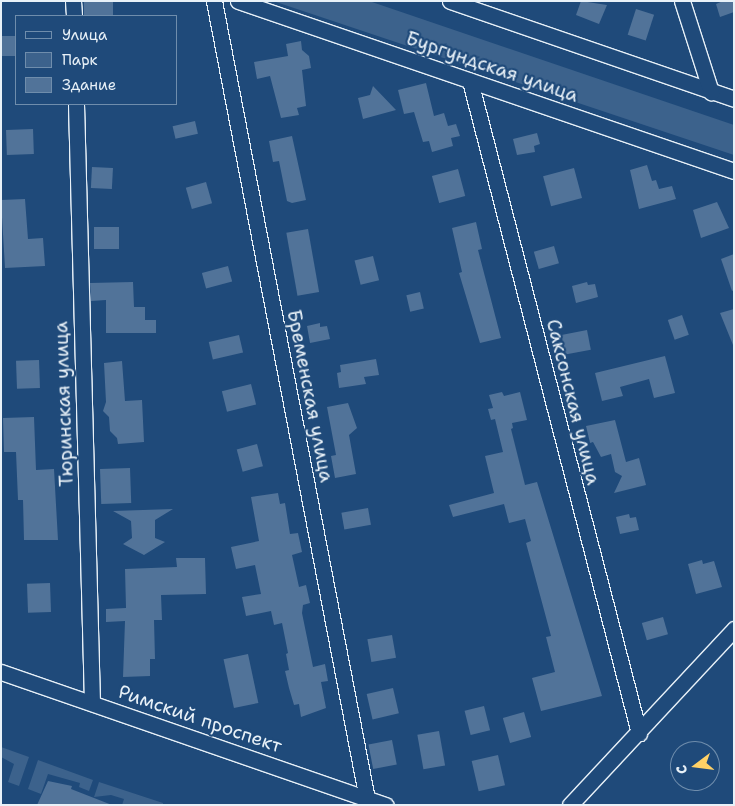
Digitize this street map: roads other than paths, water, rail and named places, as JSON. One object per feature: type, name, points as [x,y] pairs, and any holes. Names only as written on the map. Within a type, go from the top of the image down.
[{"type":"street","points":[[73,1],[74,15]]},
{"type":"street","name":"Бременская улица","points":[[214,1],[366,799]]},
{"type":"street","name":"Бургундская улица","points":[[238,1],[734,171]]},
{"type":"street","points":[[450,1],[734,99]]},
{"type":"street","points":[[682,1],[711,92]]},
{"type":"street","name":"Саксонская улица","points":[[470,81],[639,733]]},
{"type":"street","name":"Тюринская улица","points":[[76,105],[92,702]]},
{"type":"street","points":[[570,805],[734,629]]},
{"type":"street","name":"Римский проспект","points":[[1,672],[386,805]]}]
